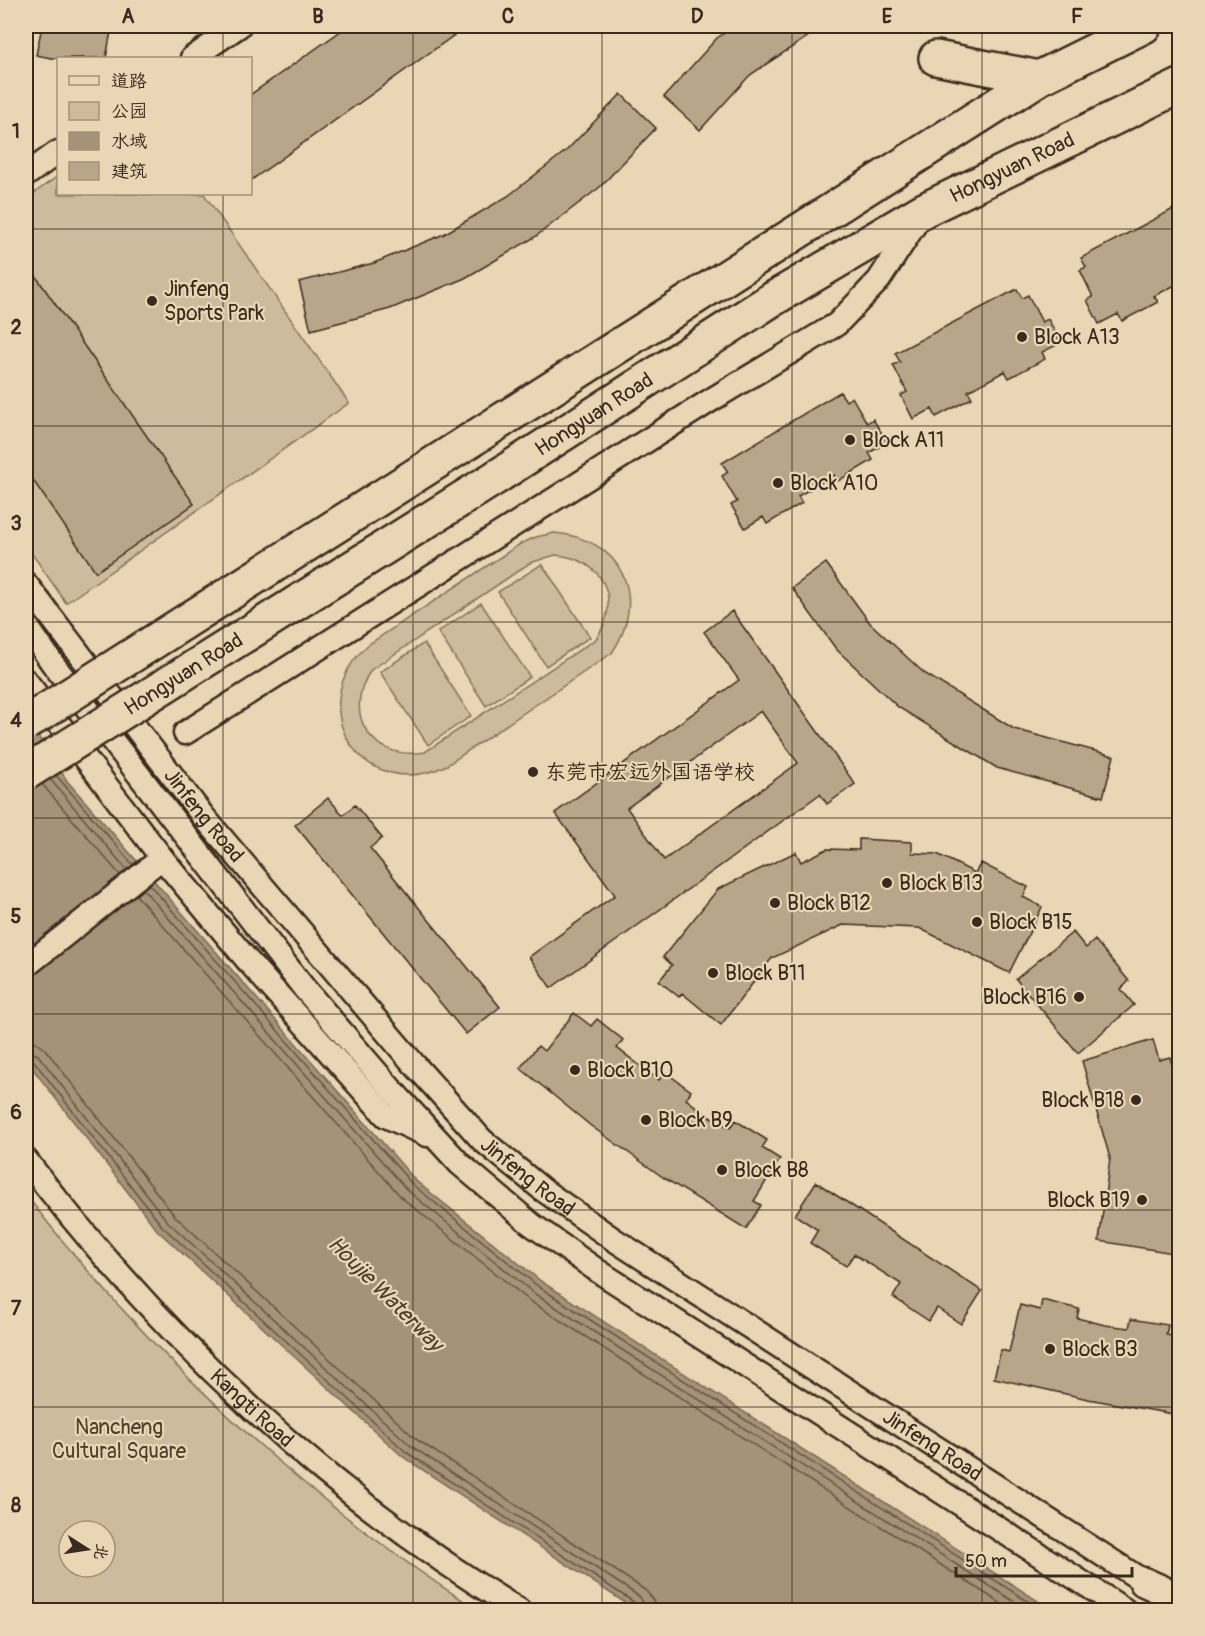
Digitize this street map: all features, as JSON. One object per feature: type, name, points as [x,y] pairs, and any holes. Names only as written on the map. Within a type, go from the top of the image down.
[{"type":"highway","name":"Hongyuan Road","points":[[26,723],[1039,78],[1144,26]]},
{"type":"highway","points":[[936,58],[1039,78]]},
{"type":"highway","name":"Hongyuan Road","points":[[26,772],[498,476],[771,300],[924,210],[1179,86]]},
{"type":"main road","points":[[1144,1582],[1179,1598]]},
{"type":"street","points":[[193,57],[239,26]]},
{"type":"street","points":[[26,175],[57,153]]},
{"type":"street","points":[[185,733],[701,406],[837,324],[879,280],[924,210]]},
{"type":"street","name":"Jinfeng Road","points":[[26,584],[203,816],[328,966],[482,1140],[543,1190],[613,1239],[1179,1606]]},
{"type":"street","name":"Jinfeng Road","points":[[26,625],[53,664],[304,988],[460,1164],[531,1224],[598,1271],[1125,1611]]},
{"type":"street","points":[[26,681],[162,858],[248,961],[386,1116],[439,1141]]},
{"type":"street","points":[[26,966],[162,858]]},
{"type":"street","name":"Kangti Road","points":[[26,1160],[117,1273],[168,1327],[246,1402],[396,1527],[449,1566],[519,1611]]},
{"type":"green space","name":"Jinfeng Sports Park","points":[[57,177],[57,195],[205,195],[349,403],[66,603],[26,545],[26,199]]},
{"type":"green space","points":[[554,533],[578,537],[597,546],[612,558],[622,574],[628,592],[628,611],[623,632],[612,653],[447,765],[417,774],[389,773],[367,762],[350,744],[340,721],[339,695],[349,669],[369,644],[520,544]],"holes":[[[555,555],[572,558],[585,564],[596,573],[604,584],[608,596],[608,610],[596,639],[425,752],[406,753],[390,750],[377,742],[367,731],[361,718],[359,703],[371,670],[530,563]]]},
{"type":"green space","points":[[542,564],[590,637],[546,666],[498,592]]},
{"type":"green space","points":[[481,603],[530,677],[486,706],[438,632]]},
{"type":"green space","points":[[424,643],[471,716],[428,745],[380,672]]},
{"type":"green space","name":"Nancheng Cultural Square","points":[[26,1195],[124,1311],[234,1422],[354,1523],[478,1610],[26,1610]]},
{"type":"water","name":"Houjie Waterway","points":[[26,718],[68,782],[416,1181],[542,1282],[1052,1610],[636,1610],[403,1457],[157,1230],[26,1060]]},
{"type":"building","points":[[42,26],[112,26],[106,57],[51,58],[36,55]]},
{"type":"building","points":[[348,26],[467,26],[252,180],[252,94]]},
{"type":"building","points":[[735,26],[824,26],[750,75],[700,130],[664,97],[717,38]]},
{"type":"building","points":[[621,94],[656,128],[600,187],[535,237],[465,278],[390,309],[311,330],[299,282],[374,263],[444,234],[508,196],[567,150]]},
{"type":"building","points":[[1179,206],[1179,283],[1154,296],[1158,302],[1122,321],[1118,314],[1099,324],[1087,300],[1093,297],[1080,270],[1086,267],[1081,258]]},
{"type":"building","points":[[26,262],[194,504],[96,572],[26,470]]},
{"type":"building","points":[[1017,289],[1022,298],[1028,295],[1042,322],[1048,319],[1061,343],[1042,352],[1045,359],[1009,378],[1005,371],[968,391],[972,398],[936,417],[932,409],[913,419],[901,395],[907,392],[893,365],[900,362],[895,353]]},
{"type":"building","points":[[840,392],[846,401],[852,397],[867,423],[873,419],[887,442],[869,453],[873,460],[838,481],[834,475],[798,496],[802,503],[767,524],[763,517],[745,528],[731,505],[737,502],[722,476],[728,472],[722,463]]},
{"type":"building","points":[[826,563],[870,623],[924,673],[1014,729],[1114,756],[1103,797],[997,768],[898,707],[836,649],[792,588]]},
{"type":"building","points":[[732,611],[855,784],[827,804],[820,794],[551,988],[529,957],[615,895],[555,813],[739,680],[704,632]],"holes":[[[761,711],[798,763],[664,860],[627,808]]]},
{"type":"building","points":[[328,798],[343,815],[355,805],[382,838],[370,848],[500,1007],[466,1034],[295,825]]},
{"type":"building","points":[[859,839],[912,842],[912,853],[937,854],[975,873],[981,863],[1028,887],[1023,897],[1042,907],[1009,973],[919,928],[843,925],[772,958],[721,1025],[682,993],[679,997],[659,981],[672,965],[663,957],[718,889],[796,852],[801,862],[827,849],[859,850]]},
{"type":"building","name":"Block B16","points":[[1073,932],[1086,948],[1095,940],[1129,981],[1121,989],[1134,1005],[1078,1053],[1016,979]]},
{"type":"building","points":[[574,1013],[591,1026],[597,1019],[623,1040],[617,1048],[659,1080],[665,1072],[691,1091],[686,1099],[706,1114],[730,1128],[735,1120],[767,1140],[762,1148],[780,1159],[754,1201],[761,1205],[746,1229],[664,1178],[591,1126],[520,1068],[538,1046],[544,1051]]},
{"type":"building","points":[[1153,1040],[1159,1060],[1170,1057],[1179,1090],[1179,1110],[1174,1112],[1179,1132],[1179,1232],[1176,1232],[1173,1253],[1099,1241],[1110,1158],[1082,1061]]},
{"type":"building","points":[[816,1182],[982,1291],[961,1324],[937,1308],[929,1321],[893,1297],[901,1284],[854,1254],[846,1266],[810,1243],[818,1230],[795,1215]]},
{"type":"building","points":[[1042,1300],[1079,1309],[1077,1318],[1105,1325],[1129,1328],[1131,1319],[1168,1325],[1166,1335],[1179,1337],[1179,1415],[1088,1399],[994,1378],[1001,1350],[1009,1352],[1020,1305],[1040,1310]]},
{"type":"place","name":"Jinfeng Sports Park","points":[[152,301]]},
{"type":"place","name":"Block A13","points":[[1022,337]]},
{"type":"place","name":"Block A11","points":[[850,440]]},
{"type":"place","name":"Block A10","points":[[778,483]]},
{"type":"place","name":"东莞市宏远外国语学校","points":[[533,772]]},
{"type":"place","name":"Block B13","points":[[887,883]]},
{"type":"place","name":"Block B12","points":[[775,903]]},
{"type":"place","name":"Block B15","points":[[977,922]]},
{"type":"place","name":"Block B11","points":[[713,973]]},
{"type":"place","name":"Block B16","points":[[1079,997]]},
{"type":"place","name":"Block B10","points":[[575,1070]]},
{"type":"place","name":"Block B18","points":[[1136,1100]]},
{"type":"place","name":"Block B9","points":[[646,1120]]},
{"type":"place","name":"Block B8","points":[[722,1170]]},
{"type":"place","name":"Block B19","points":[[1142,1200]]},
{"type":"place","name":"Block B3","points":[[1050,1349]]}]
